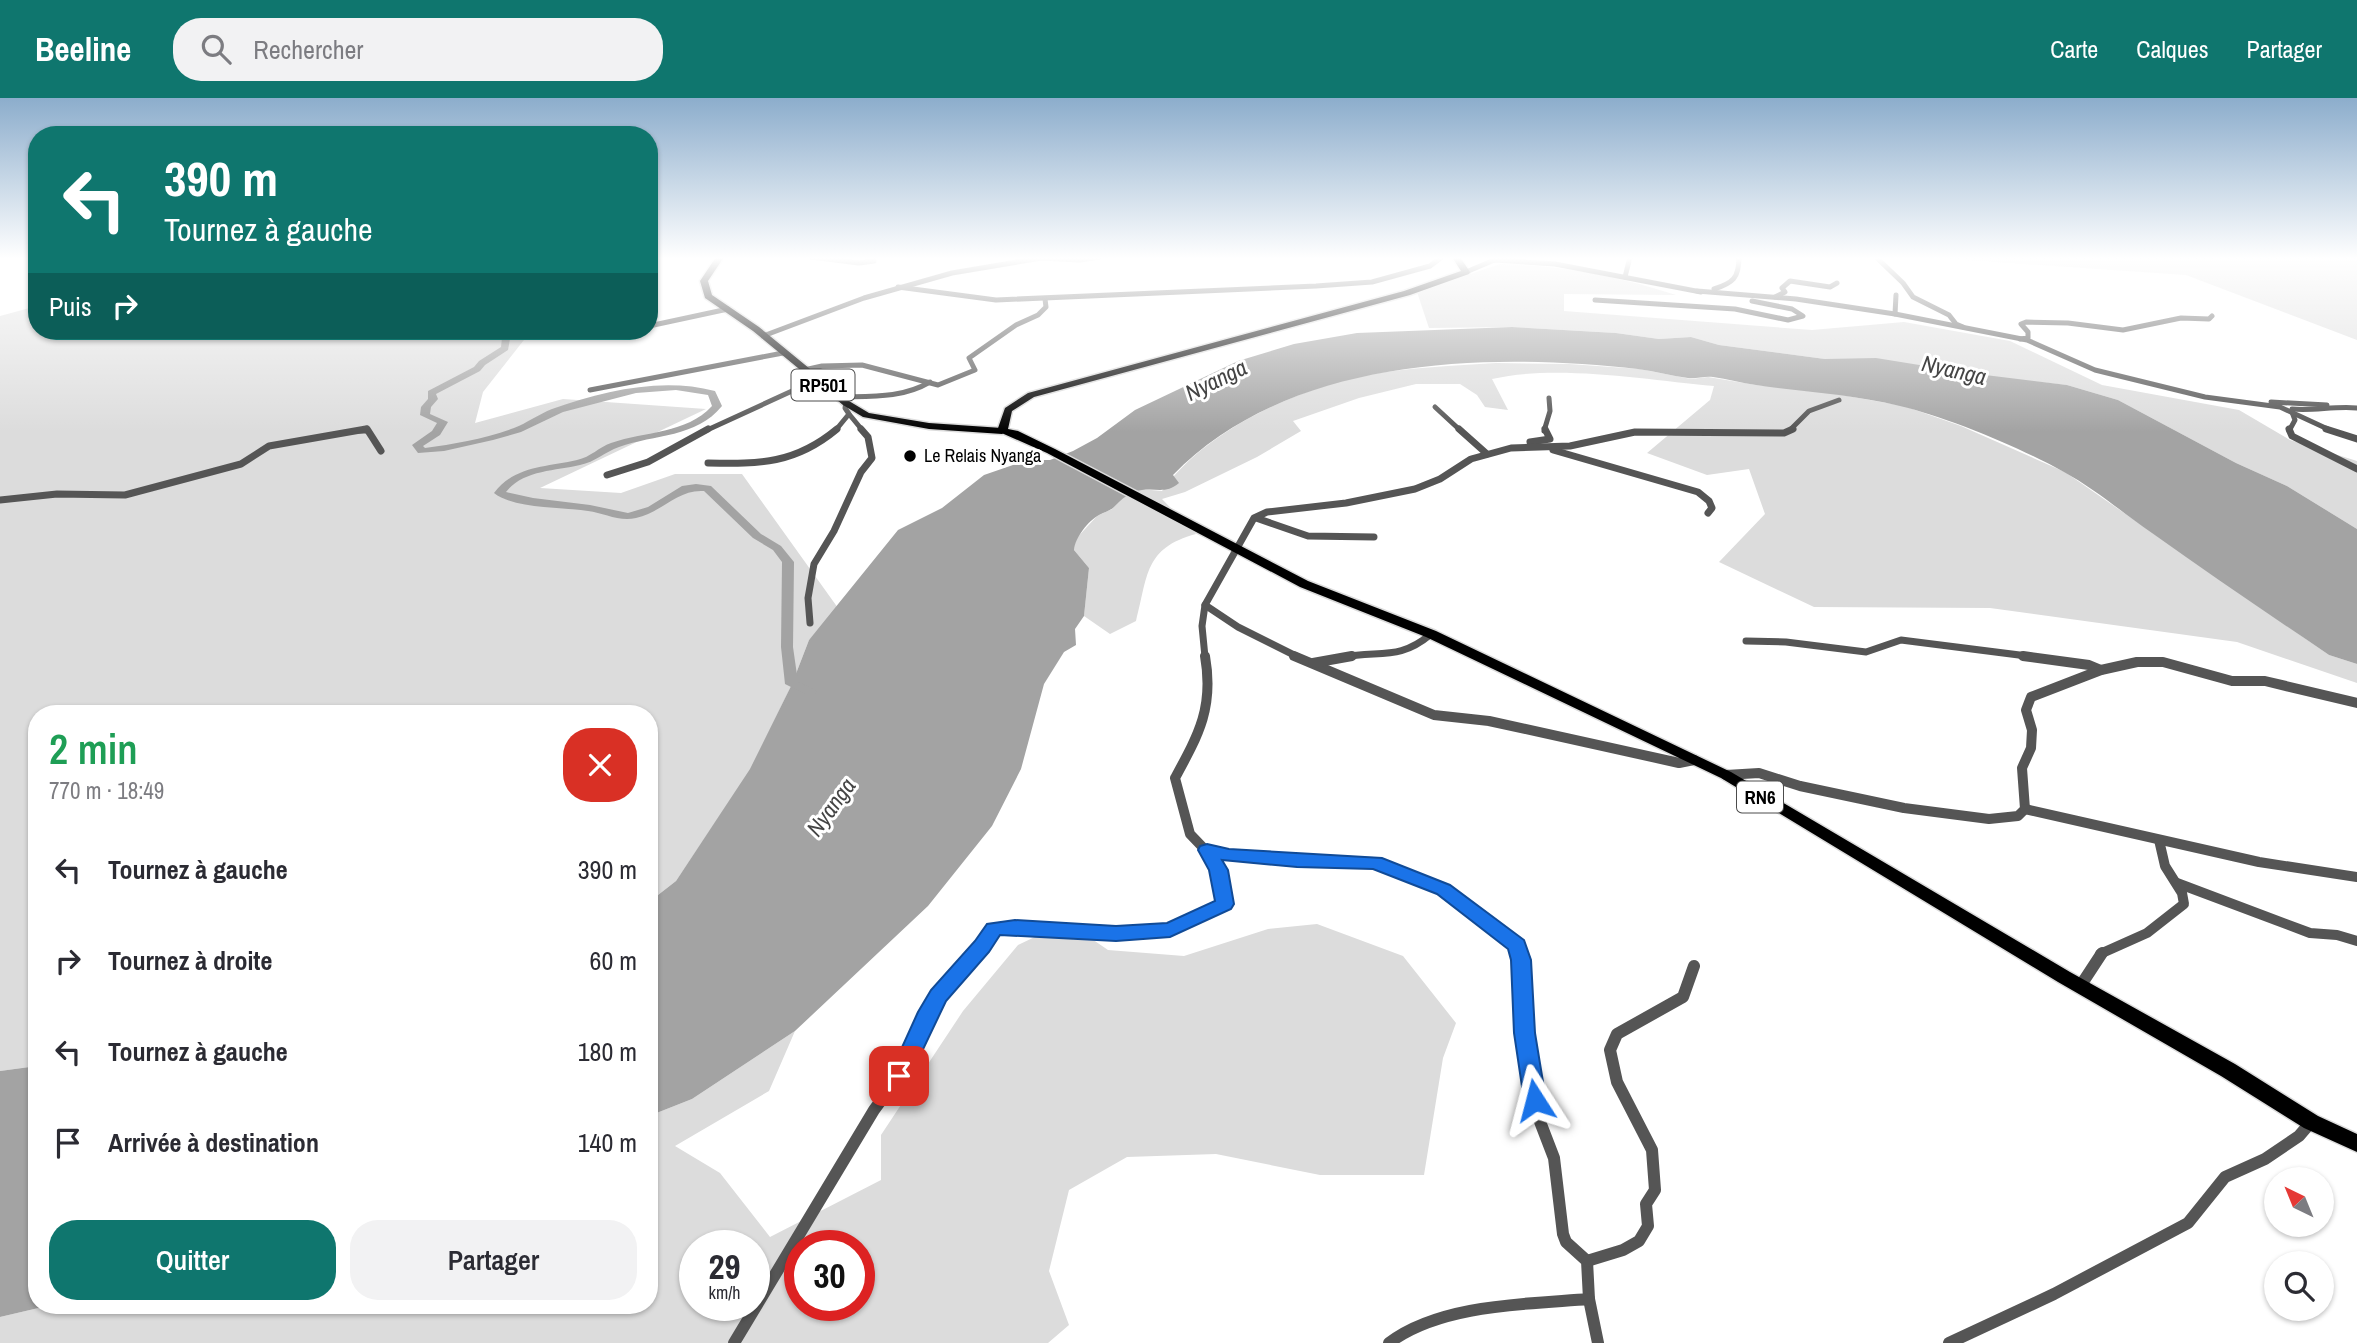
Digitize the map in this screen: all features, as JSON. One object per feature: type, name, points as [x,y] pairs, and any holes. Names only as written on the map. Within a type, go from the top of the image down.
[{"type":"main road","name":"RP501","points":[[736,315],[842,400],[866,415],[887,421],[1002,431]]},
{"type":"main road","points":[[1002,431],[1008,410],[1031,395],[1326,315]]},
{"type":"main road","name":"RN6","points":[[1002,431],[1014,433],[1051,451],[1304,584],[1431,634],[1726,775],[2228,1070],[2311,1122],[2357,1143]]},
{"type":"street","points":[[658,324],[700,315]]},
{"type":"street","points":[[763,336],[821,315]]},
{"type":"street","points":[[804,370],[822,366],[862,365],[938,385],[975,370],[969,358],[1036,315]]},
{"type":"street","points":[[1764,315],[1788,320],[1801,315]]},
{"type":"street","points":[[1900,315],[2018,339],[2043,346],[2095,370],[2205,397],[2312,411],[2332,406]]},
{"type":"street","points":[[1948,315],[1956,324],[1971,331]]},
{"type":"street","points":[[2018,339],[2028,338],[2028,332],[2021,324],[2026,322],[2068,323],[2123,330],[2182,318],[2207,320],[2212,316]]},
{"type":"street","points":[[590,390],[610,389],[666,374],[736,364],[783,353]]},
{"type":"street","points":[[607,475],[648,462],[676,444],[727,419],[816,380]]},
{"type":"street","points":[[810,623],[808,598],[814,564],[834,531],[861,472],[872,458],[868,437],[849,414],[842,400],[890,396],[913,391],[930,382]]},
{"type":"street","points":[[1532,447],[1530,442],[1550,439],[1544,431],[1550,411],[1549,398]]},
{"type":"street","points":[[734,1343],[874,1110],[899,1076],[933,1004],[994,929],[1015,927],[1116,933],[1170,930],[1225,904],[1219,870],[1207,850],[1190,834],[1175,778],[1201,728],[1208,702],[1209,685],[1200,620],[1205,605],[1254,518],[1266,512],[1346,503],[1415,489],[1440,479],[1471,459],[1511,448],[1599,442],[1635,432],[1784,433],[1793,429],[1809,411],[1839,400]]},
{"type":"street","points":[[2257,402],[2292,401],[2357,408]]},
{"type":"street","points":[[1435,407],[1487,454]]},
{"type":"street","points":[[2280,407],[2323,428],[2357,439]]},
{"type":"street","points":[[2292,412],[2295,419],[2287,430],[2292,436],[2357,469]]},
{"type":"street","points":[[708,463],[782,461],[814,447],[833,434],[849,414]]},
{"type":"street","points":[[0,500],[46,494],[125,495],[241,464],[269,446],[367,429],[381,451]]},
{"type":"street","points":[[1544,447],[1699,492],[1712,508],[1708,513]]},
{"type":"street","points":[[1254,518],[1265,519],[1308,536],[1374,537]]},
{"type":"street","points":[[1205,605],[1238,627],[1311,663],[1434,715],[1489,721],[1679,764],[1694,760]]},
{"type":"street","points":[[1200,620],[1218,613]]},
{"type":"street","points":[[1311,663],[1366,653],[1393,655],[1417,646],[1431,634]]},
{"type":"street","points":[[1745,641],[1786,642],[1866,652],[1901,640],[1928,642],[2090,665],[2101,670]]},
{"type":"street","points":[[1726,775],[1759,773],[1800,786],[1904,808],[1989,819],[2018,816],[2025,809],[2022,768],[2031,748],[2032,730],[2025,710],[2031,697],[2101,670],[2137,662],[2162,662],[2232,681],[2265,681],[2357,703]]},
{"type":"street","points":[[2025,809],[2259,862],[2357,877]]},
{"type":"street","points":[[2081,985],[2101,953],[2147,933],[2184,904],[2182,893],[2165,866],[2159,839]]},
{"type":"street","points":[[1207,850],[1229,855],[1297,860],[1375,862],[1443,890],[1517,945],[1530,1069],[1539,1119],[1554,1158],[1561,1226],[1566,1242],[1587,1261],[1589,1299],[1598,1343]]},
{"type":"street","points":[[2176,883],[2310,933],[2337,935],[2357,941]]},
{"type":"street","points":[[1587,1261],[1633,1246],[1640,1240],[1648,1225],[1646,1204],[1655,1191],[1652,1150],[1617,1082],[1612,1065],[1612,1042],[1617,1034],[1683,997],[1694,965]]},
{"type":"street","points":[[1949,1343],[2054,1294],[2188,1223],[2225,1177],[2265,1160],[2299,1136],[2311,1122]]},
{"type":"street","points":[[1389,1343],[1407,1329],[1434,1320],[1498,1308],[1589,1299]]},
{"type":"shaded area","points":[[28,315],[28,340],[524,340],[483,392],[475,423],[563,399],[706,409],[540,488],[621,493],[675,474],[742,474],[838,608],[809,640],[792,684],[751,769],[676,881],[658,895],[658,705],[28,705],[28,1067],[0,1071],[0,316]]},
{"type":"shaded area","points":[[1425,315],[1618,315],[1812,330],[1904,322],[2010,341],[2102,385],[2239,410],[2290,440],[2357,461],[2357,529],[2287,486],[2236,463],[2118,400],[2067,385],[1825,359],[1719,345],[1691,337],[1659,339],[1616,333],[1512,327],[1429,328]]},
{"type":"shaded area","points":[[2291,315],[2357,315],[2357,340]]},
{"type":"shaded area","points":[[1496,363],[1640,369],[1691,379],[1708,377],[1819,391],[1904,406],[1961,426],[2065,472],[2329,655],[2357,664],[2357,683],[2237,642],[1990,608],[1814,607],[1719,562],[1765,514],[1749,469],[1707,475],[1647,453],[1710,400],[1714,386],[1573,373],[1517,375],[1492,379],[1508,410],[1485,407],[1477,395],[1460,384],[1416,384],[1359,398],[1293,421],[1301,431],[1257,457],[1185,492],[1162,499],[1196,534],[1166,547],[1157,556],[1147,577],[1136,621],[1110,634],[1084,616],[1089,568],[1074,550],[1074,541],[1097,516],[1112,509],[1122,498],[1140,489],[1162,491],[1180,469],[1227,432],[1282,402],[1340,382],[1400,370]]},
{"type":"shaded area","points":[[1317,924],[1403,956],[1456,1023],[1443,1058],[1424,1175],[1320,1175],[1216,1154],[1127,1157],[1069,1190],[1049,1271],[1069,1325],[1048,1343],[0,1343],[0,1317],[28,1310],[28,1314],[658,1314],[658,1112],[692,1099],[795,1031],[769,1091],[675,1146],[720,1173],[765,1230],[679,1230],[679,1321],[770,1321],[770,1237],[881,1180],[881,1135],[963,1011],[1018,945],[1041,934],[1089,937],[1108,950],[1184,956],[1268,929]]},
{"type":"water","name":"Nyanga","points":[[1512,327],[1616,333],[1659,339],[1691,337],[1719,345],[1825,359],[1876,358],[2067,385],[2118,400],[2236,463],[2287,486],[2357,529],[2357,664],[2329,655],[2064,472],[1984,434],[1919,411],[1864,399],[1713,377],[1688,378],[1638,369],[1579,364],[1454,364],[1391,371],[1330,385],[1273,406],[1220,436],[1173,475],[1179,483],[1166,490],[1134,492],[1087,526],[1079,535],[1074,550],[1089,568],[1084,616],[1075,629],[1076,645],[1064,652],[1044,684],[1021,769],[992,826],[928,906],[795,1031],[692,1099],[658,1112],[658,895],[676,881],[750,769],[792,684],[809,640],[898,530],[942,508],[984,475],[1027,460],[1050,460],[1073,451],[1097,438],[1135,410],[1238,361],[1294,344],[1357,333]]},
{"type":"water","points":[[28,1067],[28,1310],[0,1317],[0,1071]]},
{"type":"waterway","points":[[506,340],[505,348],[477,369],[431,393],[433,399],[426,407],[425,415],[443,422],[436,433],[417,445],[422,451],[478,441],[517,430],[560,410],[636,391],[676,387],[712,393],[717,406],[696,424],[612,446],[589,460],[527,473],[506,484],[499,493],[533,502],[598,509],[628,516],[652,510],[686,488],[707,488],[757,536],[777,548],[788,562],[787,647],[792,684],[810,691]]},
{"type":"place","name":"Le Relais Nyanga","points":[[910,456]]},
{"type":"route","points":[[899,1076],[928,1012],[957,972],[982,947],[994,929],[1015,927],[1116,933],[1170,930],[1225,904],[1219,870],[1207,850],[1229,855],[1297,860],[1375,862],[1443,890],[1499,931],[1517,945],[1521,960],[1525,1033],[1535,1100]]}]
